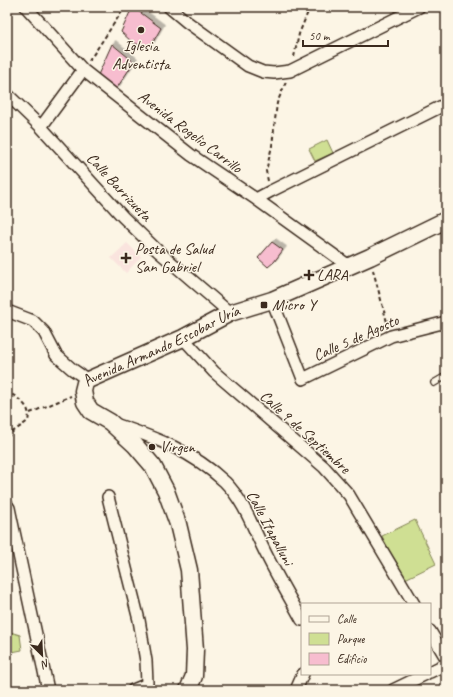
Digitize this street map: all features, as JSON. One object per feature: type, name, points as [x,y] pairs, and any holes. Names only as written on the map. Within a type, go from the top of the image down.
[{"type":"main road","name":"Avenida Armando Escobar Uría","points":[[188,690],[194,676],[195,650],[189,570],[178,524],[166,491],[153,466],[135,445],[110,422],[91,411],[85,402],[86,385],[183,338],[230,313],[272,300],[370,257],[446,220]]},
{"type":"street","name":"Avenida Rogelio Carrillo","points":[[26,7],[83,70],[191,155],[256,199],[349,266]]},
{"type":"street","points":[[169,7],[187,22],[248,66],[263,72],[274,73],[290,72],[419,7]]},
{"type":"street","points":[[41,127],[83,70]]},
{"type":"street","name":"Calle Barrizueta","points":[[7,94],[41,127],[128,222],[158,251],[230,313]]},
{"type":"street","points":[[256,199],[270,190],[446,104]]},
{"type":"street","name":"Calle 5 de Agosto","points":[[272,300],[303,379],[391,336],[446,322]]},
{"type":"street","points":[[7,311],[33,321],[44,332],[56,355],[72,369],[86,385]]},
{"type":"street","name":"Calle 9 de Septiembre","points":[[183,338],[214,372],[324,467],[341,485],[349,495],[413,603]]},
{"type":"street","name":"Calle Itapalluni","points":[[110,422],[157,439],[192,456],[225,482],[240,501],[267,556],[301,618]]},
{"type":"street","points":[[108,497],[139,620],[146,661],[147,683],[133,690]]},
{"type":"street","points":[[7,505],[9,508],[48,690]]},
{"type":"street","points":[[431,635],[446,658]]},
{"type":"street","points":[[431,672],[446,664]]},
{"type":"street","points":[[296,690],[303,675]]},
{"type":"street","points":[[393,690],[424,675]]},
{"type":"lane","points":[[434,384],[446,376]]},
{"type":"path","points":[[83,70],[125,7]]},
{"type":"path","points":[[270,190],[266,170],[272,146],[277,103],[290,72],[299,34],[310,7]]},
{"type":"path","points":[[370,257],[391,336]]},
{"type":"path","points":[[30,413],[86,385]]},
{"type":"path","points":[[7,390],[27,407],[30,413],[28,421],[11,433],[7,438]]},
{"type":"shaded area","name":"Posta de Salud San Gabriel","points":[[127,243],[141,257],[126,273],[111,258]]},
{"type":"green space","points":[[327,140],[333,153],[315,161],[309,149]]},
{"type":"green space","points":[[415,520],[436,564],[403,580],[382,536]]},
{"type":"green space","points":[[7,631],[20,635],[22,650],[7,653]]},
{"type":"building","name":"Iglesia Adventista","points":[[137,10],[161,28],[149,49],[132,42],[121,32],[130,12]]},
{"type":"building","points":[[112,44],[134,62],[115,91],[98,75]]},
{"type":"building","points":[[272,242],[283,250],[268,267],[258,258]]},
{"type":"place","name":"Iglesia Adventista","points":[[141,30]]},
{"type":"place","name":"Posta de Salud San Gabriel","points":[[126,258]]},
{"type":"place","name":"LARA","points":[[309,275]]},
{"type":"place","name":"Micro Y","points":[[264,305]]},
{"type":"place","name":"Virgen","points":[[152,447]]}]
